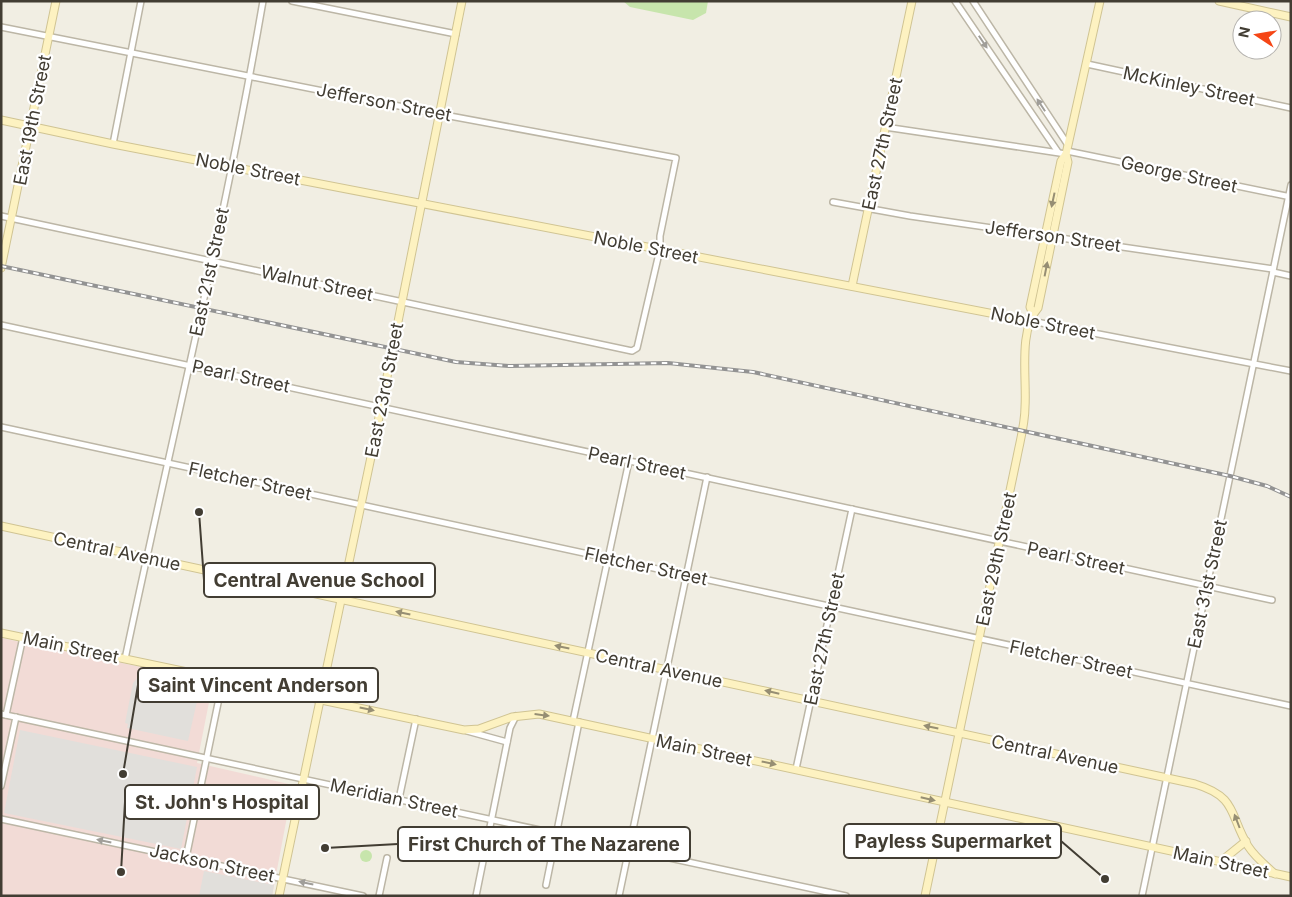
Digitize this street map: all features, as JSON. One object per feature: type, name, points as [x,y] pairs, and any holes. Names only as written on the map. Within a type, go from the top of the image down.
[{"type":"street","name":"East 19th Street","points":[[1,268],[56,1]]},
{"type":"street","points":[[113,144],[141,1]]},
{"type":"street","name":"East 21st Street","points":[[125,659],[232,166],[263,1]]},
{"type":"street","points":[[292,1],[456,34]]},
{"type":"street","name":"East 23rd Street","points":[[279,896],[302,778],[381,407],[462,1]]},
{"type":"street","name":"East 27th Street","points":[[852,286],[912,1]]},
{"type":"street","points":[[956,1],[1058,152]]},
{"type":"street","points":[[973,1],[1067,150]]},
{"type":"street","name":"East 29th Street","points":[[925,896],[1025,416],[1024,369],[1032,318],[1038,308],[1049,235],[1068,162],[1067,150],[1100,1]]},
{"type":"street","points":[[1219,1],[1231,2],[1291,17]]},
{"type":"street","name":"Jefferson Street","points":[[1,27],[439,114],[477,119],[676,158],[660,236],[660,250]]},
{"type":"street","name":"McKinley Street","points":[[1087,64],[1291,108]]},
{"type":"street","name":"Noble Street","points":[[1,120],[113,144],[660,250],[1032,318],[1291,371]]},
{"type":"street","name":"George Street","points":[[885,127],[1058,152],[1067,150],[1290,197]]},
{"type":"street","name":"East 31st Street","points":[[1142,896],[1291,186]]},
{"type":"street","name":"Jefferson Street","points":[[833,202],[1273,271],[1291,276]]},
{"type":"street","name":"Walnut Street","points":[[1,216],[632,351],[637,348],[660,250]]},
{"type":"street","name":"Pearl Street","points":[[1,324],[1272,600]]},
{"type":"street","name":"Fletcher Street","points":[[1,427],[1291,706]]},
{"type":"street","points":[[546,885],[588,653],[629,461]]},
{"type":"street","points":[[619,896],[707,477]]},
{"type":"street","name":"East 27th Street","points":[[796,769],[852,509]]},
{"type":"street","name":"Central Avenue","points":[[1,526],[1204,787],[1220,796],[1234,813],[1254,855],[1275,874]]},
{"type":"street","name":"Main Street","points":[[1,632],[416,719],[507,742]]},
{"type":"street","points":[[4,714],[22,637]]},
{"type":"street","points":[[186,858],[223,679]]},
{"type":"street","name":"Meridian Street","points":[[4,714],[846,896]]},
{"type":"street","name":"Main Street","points":[[464,730],[479,729],[517,716],[538,714],[1291,877]]},
{"type":"street","points":[[476,896],[507,742],[511,725],[517,716]]},
{"type":"street","points":[[1,786],[16,717]]},
{"type":"street","points":[[399,799],[416,719]]},
{"type":"street","name":"Jackson Street","points":[[1,820],[363,896]]},
{"type":"street","points":[[1220,862],[1246,841]]},
{"type":"street","points":[[379,896],[387,858]]},
{"type":"shaded area","points":[[1,638],[213,682],[197,763],[293,785],[272,896],[1,896]]},
{"type":"shaded area","points":[[139,676],[200,688],[188,741],[127,728],[128,724],[125,723],[133,683]]},
{"type":"shaded area","points":[[20,730],[197,767],[181,849],[4,813]]},
{"type":"shaded area","points":[[204,871],[274,885],[272,896],[199,896]]},
{"type":"green space","points":[[623,1],[708,1],[706,13],[693,20],[630,7]]},
{"type":"green space","points":[[366,850],[372,856],[366,862],[360,856]]},
{"type":"railway","points":[[1,266],[456,362],[509,366],[668,363],[753,372],[1230,476],[1267,486],[1291,497]]},
{"type":"place","name":"Central Avenue School","points":[[199,512]]},
{"type":"place","name":"Saint Vincent Anderson","points":[[123,774]]},
{"type":"place","name":"First Church of The Nazarene","points":[[325,848]]},
{"type":"place","name":"St. John's Hospital","points":[[121,872]]},
{"type":"place","name":"Payless Supermarket","points":[[1105,879]]}]
